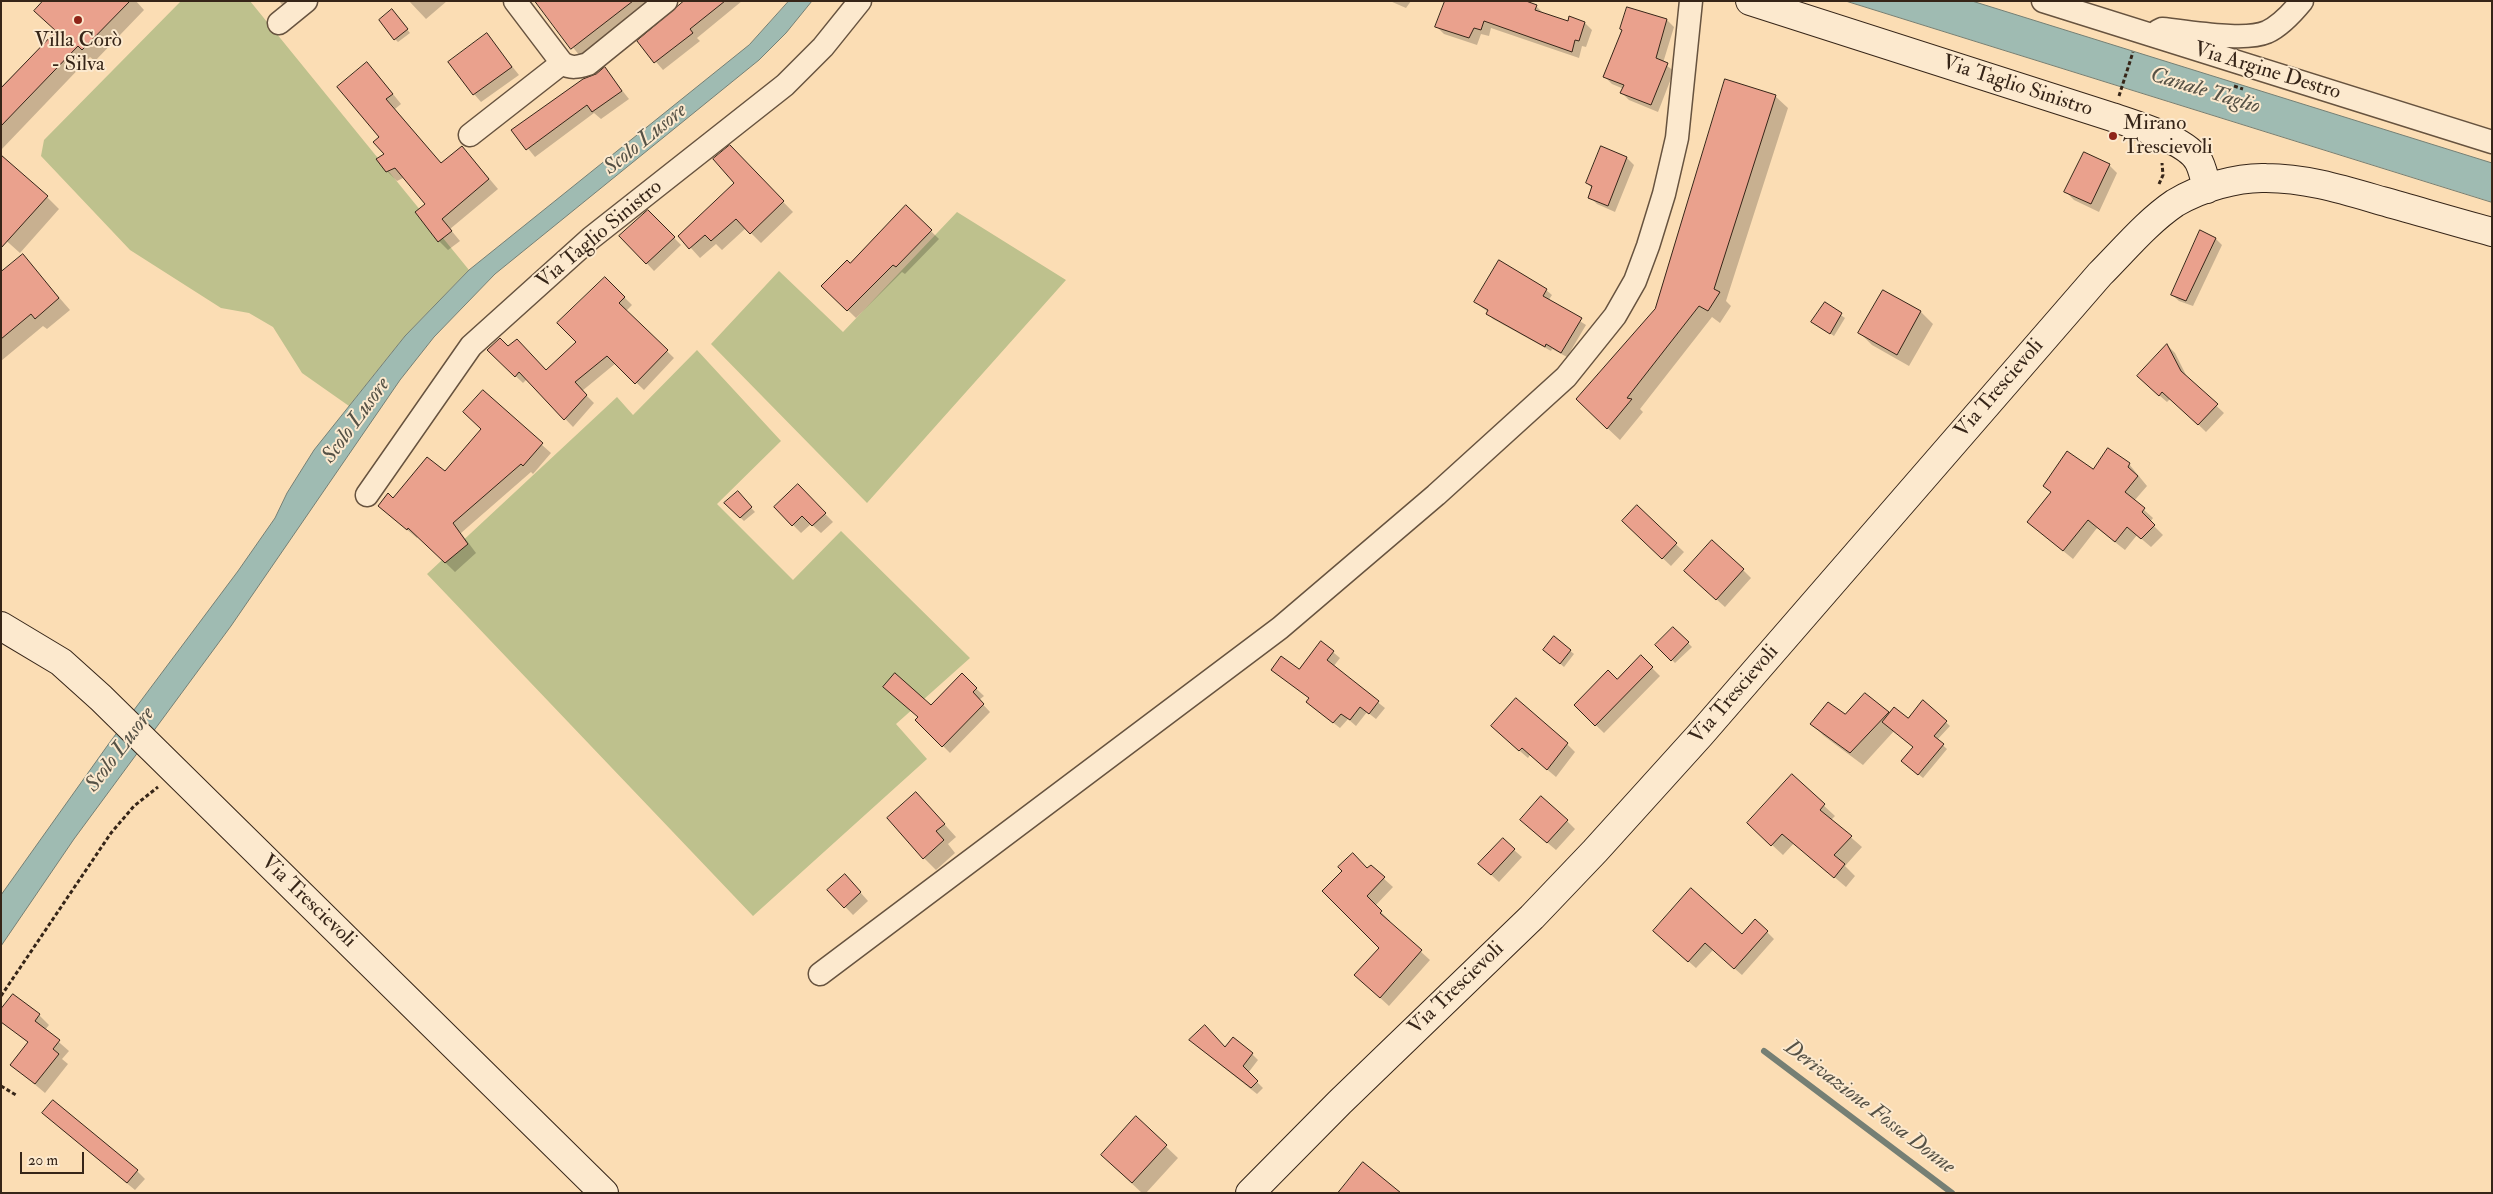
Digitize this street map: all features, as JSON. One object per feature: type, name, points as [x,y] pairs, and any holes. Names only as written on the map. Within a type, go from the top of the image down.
[{"type":"main road","name":"Via Taglio Sinistro","points":[[1750,1],[2112,117],[2172,140],[2194,155],[2200,163],[2207,189]]},
{"type":"main road","points":[[2207,189],[2264,177],[2297,180],[2341,189],[2492,232]]},
{"type":"main road","name":"Via Trescievoli","points":[[1250,1193],[1340,1102],[1499,949],[1595,851],[1707,728],[2100,274],[2141,233],[2176,203],[2207,189]]},
{"type":"main road","name":"Via Trescievoli","points":[[1,626],[61,662],[101,698],[604,1193]]},
{"type":"street","points":[[279,23],[306,1]]},
{"type":"street","points":[[514,1],[562,63],[569,67],[588,64],[666,1]]},
{"type":"street","name":"Via Taglio Sinistro","points":[[367,495],[470,346],[592,238],[785,85],[824,47],[860,1]]},
{"type":"street","points":[[820,974],[1280,628],[1436,495],[1566,377],[1615,316],[1635,281],[1648,246],[1664,194],[1677,138],[1691,1]]},
{"type":"street","name":"Via Argine Destro","points":[[2043,1],[2142,41],[2492,142]]},
{"type":"street","points":[[2142,41],[2162,29],[2250,36],[2267,31],[2292,12],[2302,1]]},
{"type":"street","points":[[470,135],[562,63]]},
{"type":"path","points":[[2117,104],[2142,41]]},
{"type":"path","points":[[1,996],[111,834],[169,766]]},
{"type":"path","points":[[1,1086],[16,1095]]},
{"type":"green space","points":[[181,1],[250,1],[469,270],[405,336],[349,406],[302,373],[273,327],[249,313],[221,308],[130,250],[41,156],[44,140]]},
{"type":"green space","points":[[957,212],[1066,280],[867,503],[711,344],[779,271],[843,332]]},
{"type":"green space","points":[[697,350],[781,441],[717,504],[793,580],[841,531],[970,658],[896,724],[927,759],[753,916],[427,574],[617,397],[633,415]]},
{"type":"water","name":"Scolo Lusore","points":[[789,1],[812,1],[786,33],[759,60],[495,274],[434,337],[400,380],[231,626],[74,839],[1,946],[1,895],[110,742],[238,571],[275,518],[287,493],[314,450],[405,336],[469,270],[749,45]]},
{"type":"water","name":"Canale Taglio","points":[[1846,1],[1972,1],[2492,163],[2492,202]]},
{"type":"building","points":[[43,1],[130,1],[82,50],[78,46],[1,126],[1,88],[56,31],[34,11]]},
{"type":"building","points":[[535,1],[633,1],[571,49]]},
{"type":"building","points":[[684,1],[725,1],[690,29],[693,33],[654,63],[637,41]]},
{"type":"building","points":[[1445,1],[1526,1],[1537,5],[1535,10],[1568,21],[1569,16],[1585,22],[1579,41],[1575,40],[1572,52],[1484,21],[1481,30],[1474,28],[1469,38],[1435,27]]},
{"type":"building","points":[[1627,7],[1667,19],[1656,58],[1668,63],[1651,105],[1620,93],[1624,85],[1603,77],[1622,30],[1620,29]]},
{"type":"building","points":[[392,9],[408,29],[394,40],[379,20]]},
{"type":"building","points":[[487,33],[512,67],[473,95],[448,62]]},
{"type":"building","points":[[367,62],[393,94],[386,99],[441,163],[462,146],[489,179],[442,219],[452,231],[438,242],[415,212],[425,204],[395,168],[386,172],[376,159],[384,154],[373,142],[379,137],[337,87]]},
{"type":"building","points":[[605,67],[622,91],[592,112],[587,105],[526,150],[511,130],[583,79],[596,74]]},
{"type":"building","points":[[1725,79],[1776,95],[1714,289],[1720,292],[1708,311],[1699,306],[1627,398],[1632,399],[1607,429],[1576,399],[1655,309]]},
{"type":"building","points":[[730,145],[784,201],[750,234],[736,219],[711,241],[705,235],[689,249],[678,236],[734,183],[713,159]]},
{"type":"building","points":[[1601,146],[1627,157],[1608,206],[1588,198],[1592,186],[1586,183]]},
{"type":"building","points":[[2084,152],[2110,164],[2091,204],[2064,192]]},
{"type":"building","points":[[1,155],[48,196],[1,248]]},
{"type":"building","points":[[906,205],[932,230],[896,267],[893,265],[847,311],[821,286],[847,260],[850,263]]},
{"type":"building","points":[[648,210],[675,237],[646,264],[619,236]]},
{"type":"building","points":[[2200,230],[2216,238],[2186,301],[2171,295]]},
{"type":"building","points":[[23,254],[59,298],[35,319],[31,314],[1,339],[1,272]]},
{"type":"building","points":[[1499,260],[1547,289],[1543,296],[1582,318],[1561,353],[1546,344],[1545,347],[1486,314],[1488,310],[1474,302]]},
{"type":"building","points":[[605,277],[625,297],[619,303],[668,350],[635,384],[607,356],[575,382],[587,395],[564,420],[519,372],[515,377],[487,350],[500,338],[508,346],[517,339],[546,370],[576,342],[557,323]]},
{"type":"building","points":[[1883,290],[1921,311],[1897,355],[1858,333]]},
{"type":"building","points":[[1825,302],[1842,313],[1830,334],[1811,322]]},
{"type":"building","points":[[2167,344],[2181,371],[2218,404],[2198,425],[2162,392],[2159,396],[2137,376]]},
{"type":"building","points":[[483,390],[543,443],[523,466],[521,464],[453,523],[468,544],[445,563],[408,528],[407,530],[378,506],[388,493],[393,498],[427,457],[445,471],[481,429],[463,412]]},
{"type":"building","points":[[2108,448],[2130,463],[2128,467],[2138,476],[2125,492],[2145,508],[2142,512],[2155,525],[2141,539],[2127,527],[2115,542],[2088,520],[2063,551],[2027,522],[2051,492],[2043,486],[2067,451],[2093,469]]},
{"type":"building","points":[[798,484],[826,513],[812,526],[802,516],[792,526],[774,507]]},
{"type":"building","points":[[738,491],[752,507],[740,518],[724,503]]},
{"type":"building","points":[[1637,505],[1677,543],[1662,559],[1622,521]]},
{"type":"building","points":[[1712,540],[1744,569],[1716,600],[1684,571]]},
{"type":"building","points":[[1673,627],[1689,642],[1671,661],[1655,645]]},
{"type":"building","points":[[1554,636],[1571,650],[1560,664],[1543,650]]},
{"type":"building","points":[[1321,641],[1334,651],[1327,660],[1379,701],[1369,714],[1360,707],[1350,720],[1341,714],[1333,723],[1306,702],[1309,698],[1271,670],[1281,656],[1299,669]]},
{"type":"building","points":[[1641,655],[1653,667],[1595,726],[1574,705],[1608,670],[1617,679]]},
{"type":"building","points":[[895,673],[931,705],[962,673],[977,688],[973,692],[984,704],[942,747],[915,720],[918,717],[883,687]]},
{"type":"building","points":[[1865,693],[1889,712],[1850,753],[1810,724],[1828,702],[1845,714]]},
{"type":"building","points":[[1516,698],[1568,743],[1547,770],[1522,748],[1519,751],[1491,726]]},
{"type":"building","points":[[1923,700],[1947,721],[1934,736],[1944,744],[1918,775],[1901,761],[1913,747],[1882,722],[1894,707],[1908,718]]},
{"type":"building","points":[[1792,774],[1825,804],[1820,810],[1852,836],[1834,855],[1845,864],[1834,878],[1782,834],[1771,846],[1747,823]]},
{"type":"building","points":[[916,792],[945,824],[936,831],[944,840],[923,859],[887,818]]},
{"type":"building","points":[[1541,796],[1568,820],[1547,843],[1520,820]]},
{"type":"building","points":[[1503,838],[1515,849],[1491,875],[1478,864]]},
{"type":"building","points":[[1353,853],[1367,868],[1371,865],[1385,877],[1367,896],[1382,911],[1380,913],[1422,950],[1380,998],[1354,975],[1379,948],[1322,891],[1342,871],[1338,867]]},
{"type":"building","points":[[845,874],[861,892],[844,908],[827,890]]},
{"type":"building","points":[[1691,888],[1742,934],[1755,919],[1768,931],[1734,969],[1705,943],[1688,962],[1653,931]]},
{"type":"building","points":[[13,994],[40,1014],[35,1021],[60,1040],[53,1049],[59,1054],[35,1084],[10,1065],[28,1042],[1,1022],[1,1009]]},
{"type":"building","points":[[1205,1025],[1225,1047],[1233,1037],[1253,1053],[1243,1066],[1258,1081],[1251,1088],[1189,1040]]},
{"type":"building","points":[[53,1100],[138,1170],[127,1183],[42,1113]]},
{"type":"building","points":[[1136,1116],[1167,1145],[1132,1183],[1101,1155]]},
{"type":"building","points":[[1363,1162],[1401,1193],[1338,1193]]},
{"type":"waterway","name":"Derivazione Fossa Donne","points":[[1764,1051],[1952,1193]]},
{"type":"place","name":"Villa Corò - Silva","points":[[78,20]]},
{"type":"place","name":"Mirano Trescievoli","points":[[2113,136]]}]
